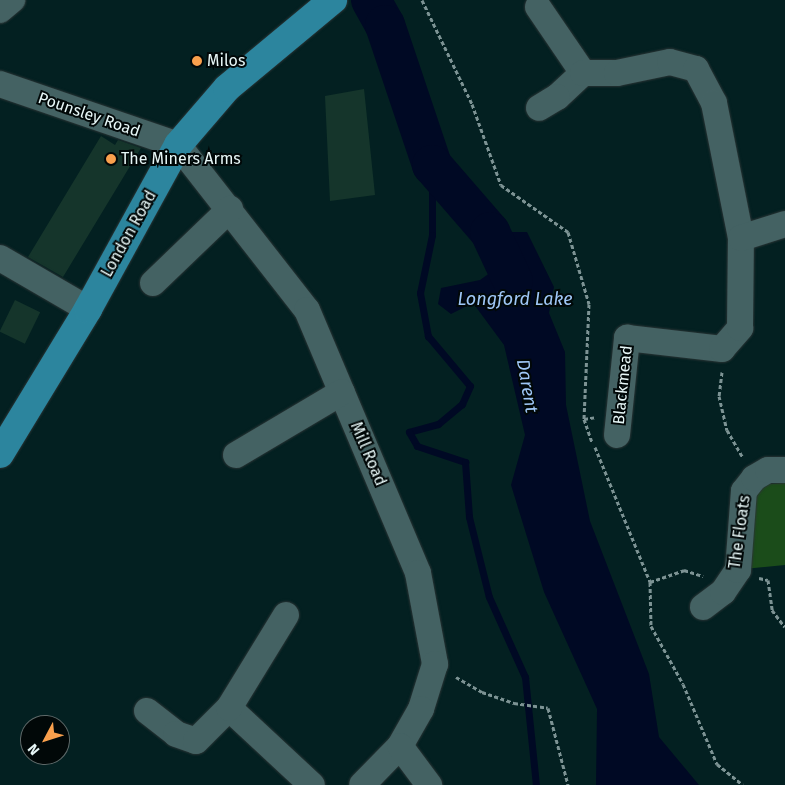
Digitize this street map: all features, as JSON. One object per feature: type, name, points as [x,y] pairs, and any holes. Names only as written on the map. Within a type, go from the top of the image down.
[{"type":"main road","name":"London Road","points":[[0,454],[88,309],[178,145],[227,88],[332,0]]},
{"type":"street","points":[[0,10],[12,0]]},
{"type":"street","points":[[538,7],[583,74]]},
{"type":"street","points":[[539,108],[583,74],[617,73],[670,62],[696,68],[714,103],[741,238],[740,328],[722,349]]},
{"type":"street","name":"Pounsley Road","points":[[0,84],[178,145]]},
{"type":"street","name":"Mill Road","points":[[178,145],[230,209],[307,310],[418,573],[435,664],[421,709],[400,746],[362,785]]},
{"type":"street","points":[[152,283],[230,209]]},
{"type":"street","points":[[741,238],[785,224]]},
{"type":"street","points":[[0,258],[88,309]]},
{"type":"street","name":"Blackmead","points":[[617,435],[626,338],[722,349]]},
{"type":"street","points":[[236,456],[342,392]]},
{"type":"street","name":"The Floats","points":[[703,607],[723,592],[738,570],[744,491],[754,478],[768,470],[785,470]]},
{"type":"street","points":[[147,711],[176,734],[196,741],[229,708],[286,615]]},
{"type":"street","points":[[229,708],[312,785]]},
{"type":"street","points":[[400,746],[429,785]]},
{"type":"path","points":[[422,0],[472,104],[502,185],[568,232],[589,304],[584,419],[650,582],[651,626],[683,684],[717,764],[743,785]]},
{"type":"path","points":[[722,349],[719,396],[727,430],[754,478]]},
{"type":"path","points":[[435,664],[482,692],[514,703],[548,708],[568,785]]},
{"type":"green space","points":[[785,483],[785,565],[744,569],[750,485]]},
{"type":"water","name":"Longford Lake","points":[[490,232],[527,232],[554,287],[549,313],[565,352],[566,405],[590,521],[649,674],[659,737],[699,785],[596,785],[597,709],[544,592],[511,485],[525,435],[504,345],[473,303],[451,314],[438,304],[441,288],[480,280],[494,270]]},
{"type":"building","points":[[364,89],[375,195],[330,201],[325,96]]},
{"type":"building","points":[[101,136],[115,145],[118,140],[141,148],[63,277],[28,257]]},
{"type":"building","points":[[15,300],[40,312],[25,344],[0,332]]},
{"type":"waterway","name":"Darent","points":[[371,0],[385,25],[432,165],[490,232],[513,281]]},
{"type":"waterway","points":[[432,165],[432,235],[420,293],[428,336],[470,386],[462,404],[438,424],[409,432],[417,446],[465,462],[469,517],[489,597],[525,677],[536,785]]},
{"type":"place","name":"Milos","points":[[197,61]]},
{"type":"place","name":"The Miners Arms","points":[[111,159]]}]
